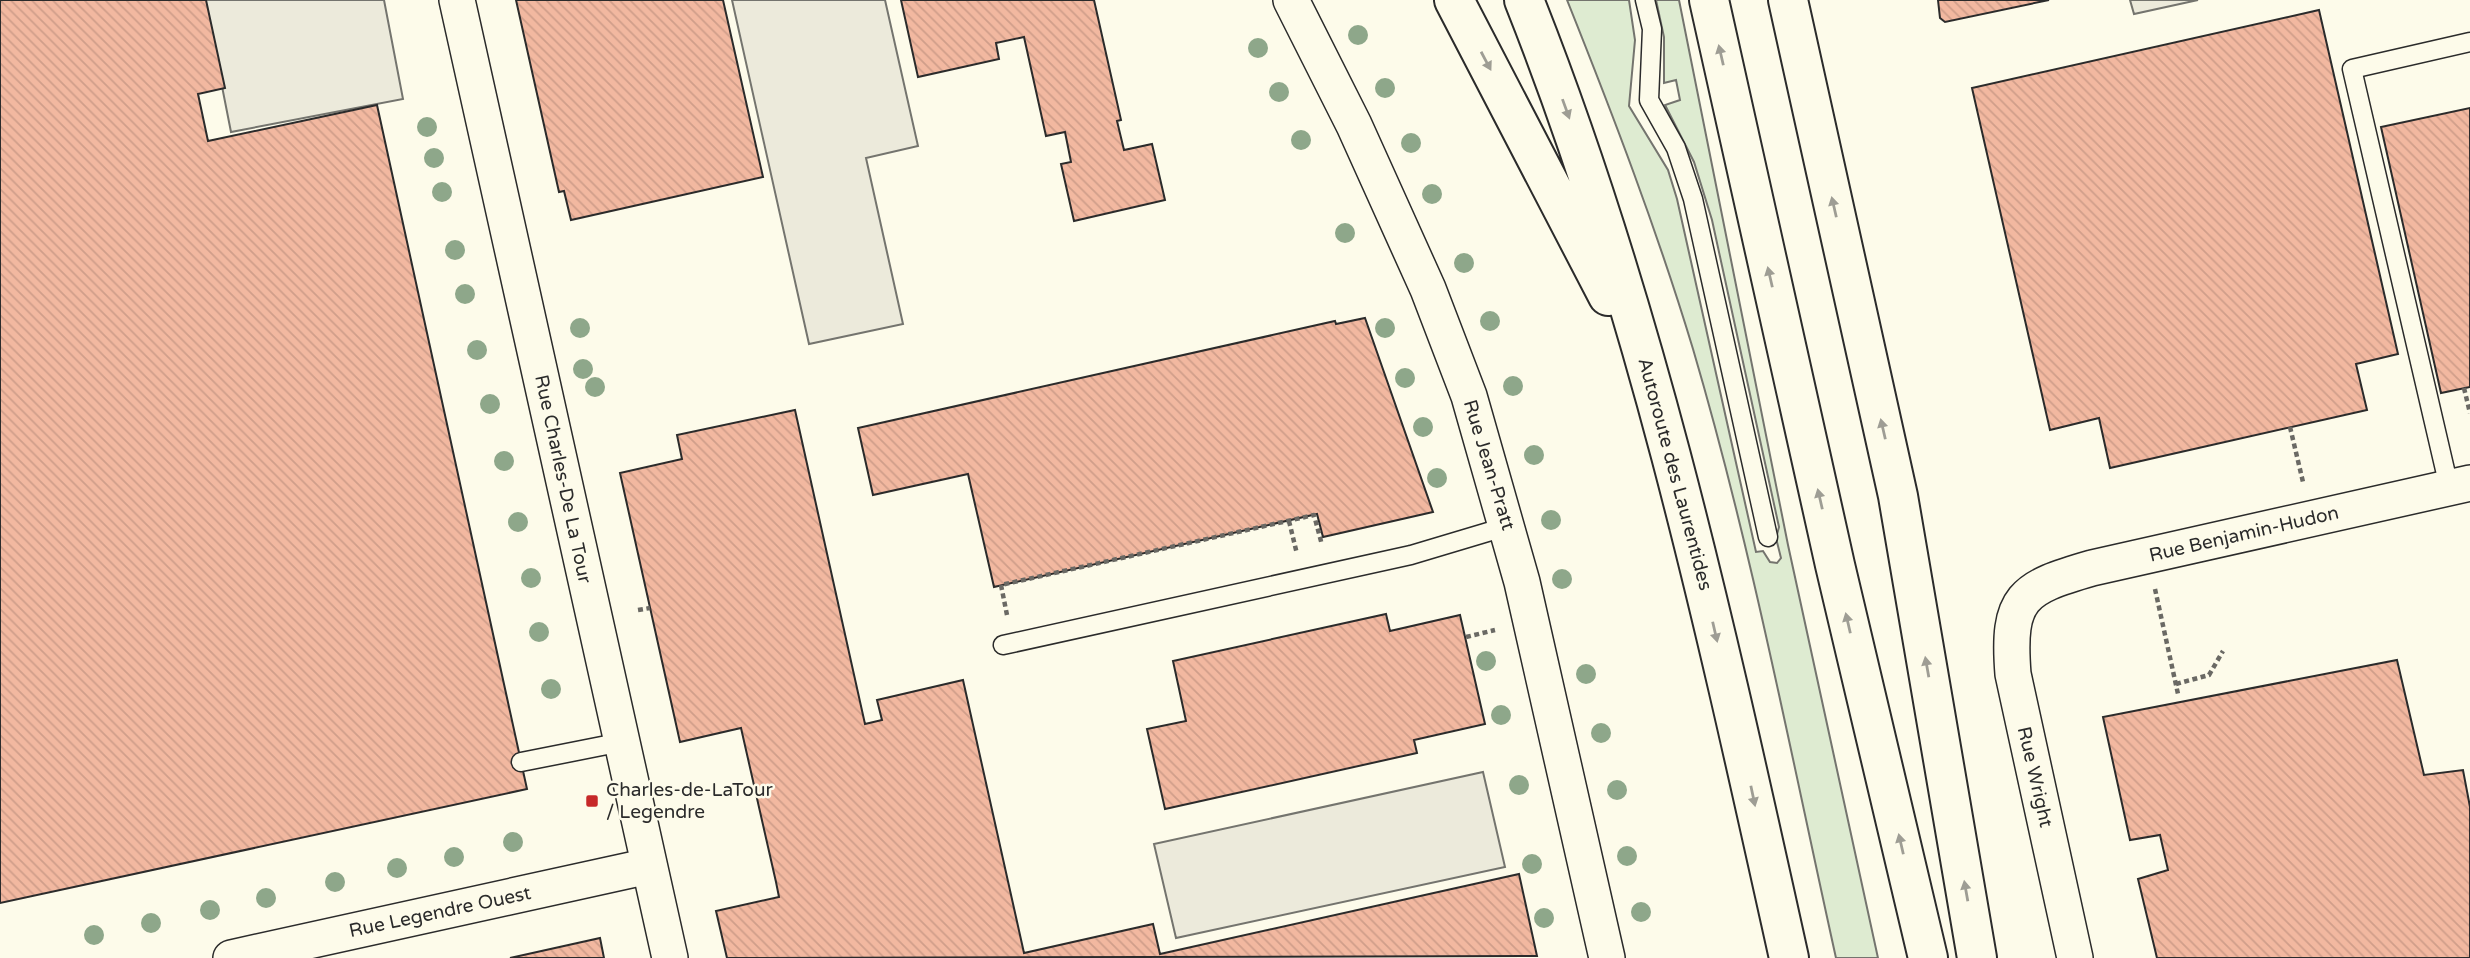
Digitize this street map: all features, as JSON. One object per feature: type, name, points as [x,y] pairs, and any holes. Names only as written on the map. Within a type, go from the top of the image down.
[{"type":"highway","points":[[1454,0],[1650,376]]},
{"type":"highway","name":"Autoroute des Laurentides","points":[[1524,0],[1583,159],[1650,376],[1729,689],[1789,958]]},
{"type":"highway","points":[[1709,0],[1835,565],[1928,958]]},
{"type":"highway","points":[[1788,0],[1898,496],[1978,958]]},
{"type":"street","name":"Rue Charles-De La Tour","points":[[457,0],[670,958]]},
{"type":"street","name":"Rue Jean-Pratt","points":[[1291,0],[1354,125],[1433,301],[1469,397],[1508,526],[1607,958]]},
{"type":"street","name":"Rue Benjamin-Hudon","points":[[2024,597],[2042,584],[2092,568],[2460,485]]},
{"type":"street","name":"Rue Wright","points":[[2024,597],[2011,634],[2012,674],[2076,958]]},
{"type":"street","name":"Rue Legendre Ouest","points":[[231,958],[649,866]]},
{"type":"lane","points":[[1645,0],[1653,29],[1649,100],[1676,148],[1693,199],[1768,537]]},
{"type":"lane","points":[[2460,485],[2352,69],[2470,42]]},
{"type":"lane","points":[[1003,645],[1417,554],[1508,526]]},
{"type":"lane","points":[[521,762],[622,742]]},
{"type":"path","points":[[2464,388],[2470,414]]},
{"type":"path","points":[[2290,427],[2303,482]]},
{"type":"path","points":[[1000,585],[1314,515],[1322,544]]},
{"type":"path","points":[[2155,589],[2178,694]]},
{"type":"path","points":[[638,610],[650,608]]},
{"type":"path","points":[[1465,637],[1496,630]]},
{"type":"path","points":[[2176,684],[2209,675],[2223,650]]},
{"type":"green space","points":[[1567,0],[1629,0],[1635,40],[1629,106],[1668,170],[1677,199],[1756,552],[1763,551],[1770,562],[1777,563],[1781,558],[1776,538],[1779,527],[1712,220],[1694,162],[1665,105],[1680,100],[1676,80],[1664,83],[1664,37],[1656,0],[1679,0],[1788,545],[1878,958],[1836,958],[1770,652],[1734,500],[1693,349],[1618,130]]},
{"type":"shaded area","points":[[205,0],[384,0],[403,99],[231,132]]},
{"type":"shaded area","points":[[732,0],[885,0],[918,146],[866,158],[903,324],[809,344]]},
{"type":"shaded area","points":[[2130,0],[2198,0],[2134,14]]},
{"type":"shaded area","points":[[1483,772],[1505,867],[1176,938],[1154,844]]},
{"type":"building","points":[[0,0],[206,0],[225,88],[198,94],[208,141],[377,105],[527,789],[0,903]]},
{"type":"building","points":[[516,0],[723,0],[763,177],[571,220],[564,191],[559,192]]},
{"type":"building","points":[[901,0],[1094,0],[1121,120],[1117,121],[1124,150],[1152,144],[1165,200],[1074,221],[1061,164],[1071,162],[1065,132],[1046,136],[1024,37],[996,43],[999,59],[918,77]]},
{"type":"building","points":[[1938,0],[2049,0],[1945,22],[1940,18]]},
{"type":"building","points":[[2319,10],[2398,354],[2356,364],[2367,410],[2110,468],[2099,418],[2050,430],[1972,88]]},
{"type":"building","points":[[2470,108],[2470,387],[2441,393],[2381,127]]},
{"type":"building","points":[[1365,318],[1433,512],[1323,537],[1317,514],[994,587],[968,474],[873,495],[858,428],[1335,321],[1336,324]]},
{"type":"building","points":[[795,410],[865,724],[882,720],[877,700],[963,680],[1024,953],[1153,924],[1160,954],[1519,874],[1537,956],[727,958],[716,911],[779,897],[776,882],[741,728],[680,742],[620,473],[682,459],[677,435]]},
{"type":"building","points":[[1386,614],[1390,631],[1460,615],[1485,724],[1414,740],[1417,753],[1165,809],[1147,729],[1186,721],[1173,661]]},
{"type":"building","points":[[2397,660],[2424,775],[2463,770],[2470,807],[2470,958],[2157,958],[2138,879],[2168,870],[2160,835],[2130,840],[2103,717]]},
{"type":"building","points":[[600,938],[604,958],[510,958]]},
{"type":"place","name":"Charles-de-LaTour / Legendre","points":[[592,801]]}]
